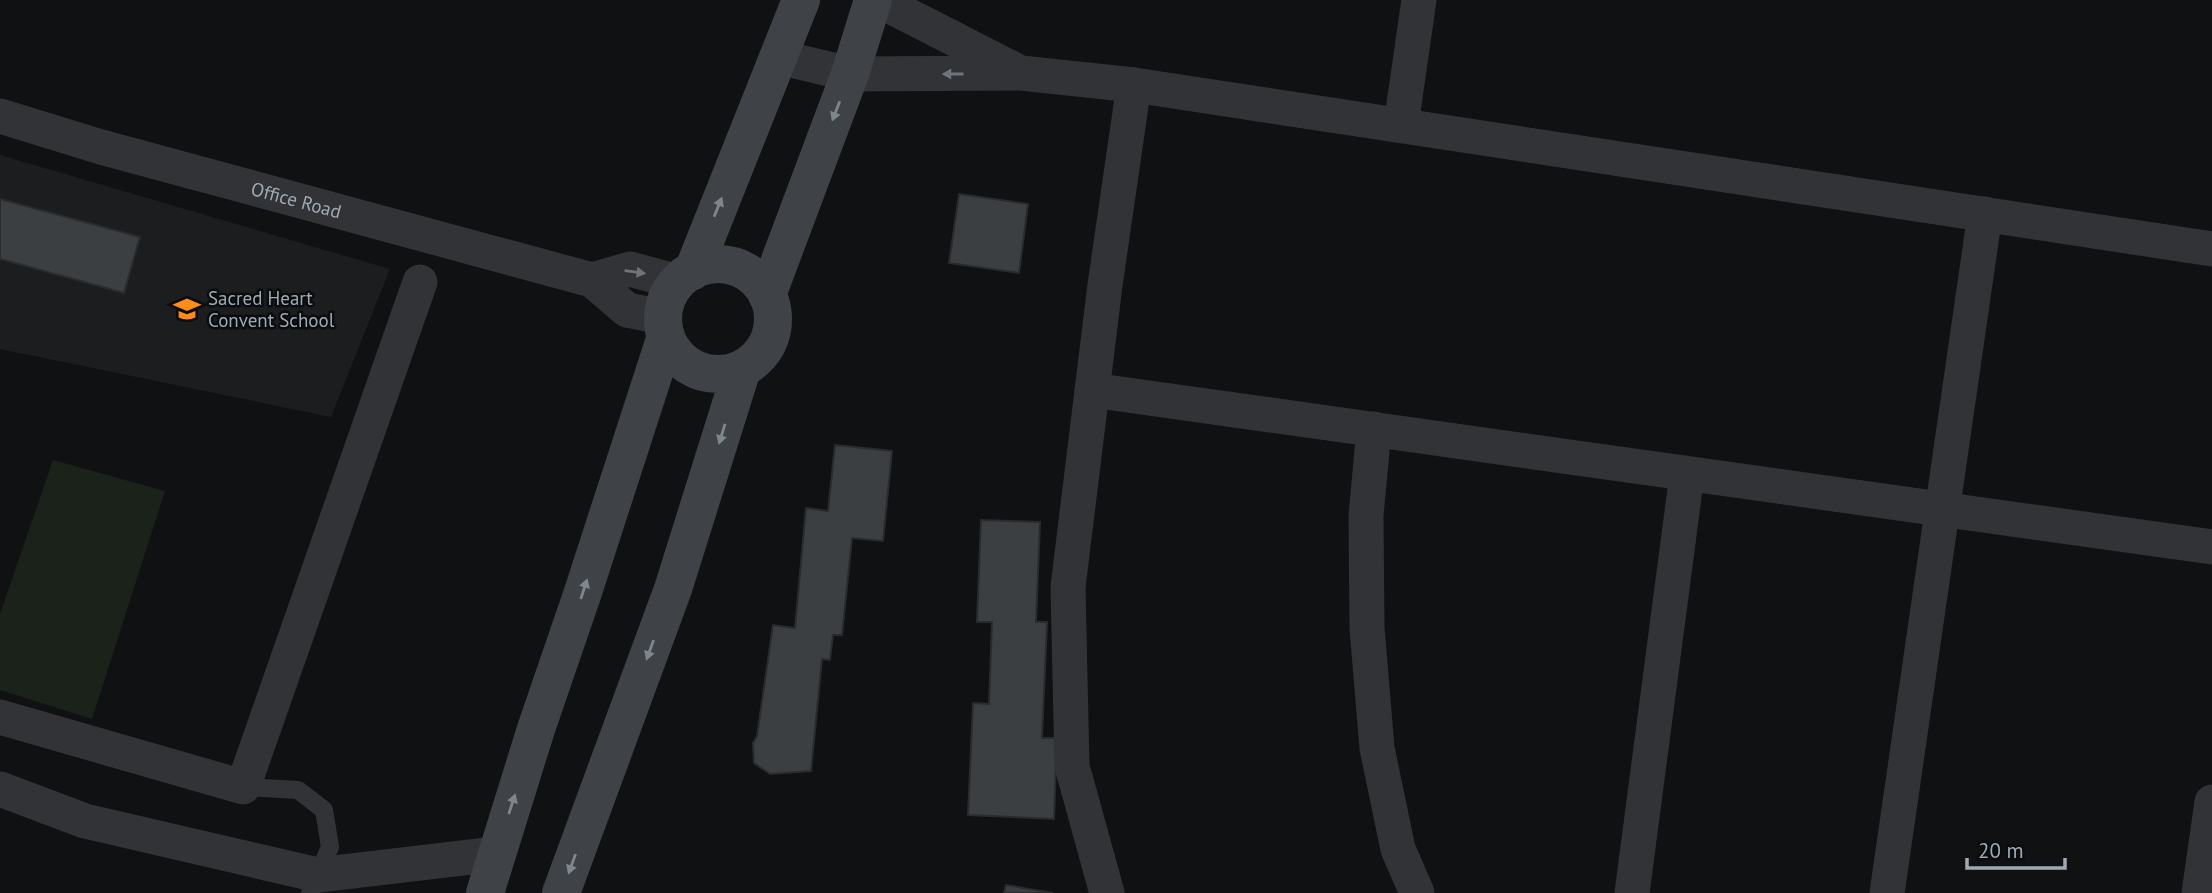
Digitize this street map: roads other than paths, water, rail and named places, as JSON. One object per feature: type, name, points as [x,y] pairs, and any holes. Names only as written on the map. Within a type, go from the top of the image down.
[{"type":"main road","points":[[485,893],[665,326],[668,298],[685,277],[801,0]]},
{"type":"main road","points":[[767,295],[850,74],[873,0]]},
{"type":"main road","points":[[665,326],[674,353],[688,366],[705,373],[724,374],[742,369],[757,359],[767,345],[773,311],[757,280],[743,270],[726,265],[709,265],[685,277]]},
{"type":"main road","points":[[561,893],[673,589],[742,369]]},
{"type":"street","points":[[878,0],[1021,73]]},
{"type":"street","points":[[1401,125],[1419,0]]},
{"type":"street","points":[[778,57],[850,74],[1021,73],[1134,85],[2212,249]]},
{"type":"street","points":[[1107,893],[1072,766],[1068,587],[1134,85]]},
{"type":"street","name":"Office Road","points":[[0,116],[101,147],[593,280]]},
{"type":"street","points":[[1887,893],[1985,214]]},
{"type":"street","points":[[593,280],[630,269],[685,277]]},
{"type":"street","points":[[593,280],[627,310],[665,326]]},
{"type":"street","points":[[0,717],[243,786],[420,282]]},
{"type":"street","points":[[1092,390],[2212,547]]},
{"type":"street","points":[[1374,429],[1366,516],[1367,603],[1377,748],[1398,849],[1417,893]]},
{"type":"street","points":[[1632,893],[1687,474]]},
{"type":"street","points":[[0,789],[85,821],[314,884],[496,854]]},
{"type":"street","points":[[2199,893],[2212,802]]},
{"type":"lane","points":[[243,786],[298,790],[324,810],[330,847],[314,884]]},
{"type":"place","name":"Sacred Heart Convent School","points":[[187,309]]}]
